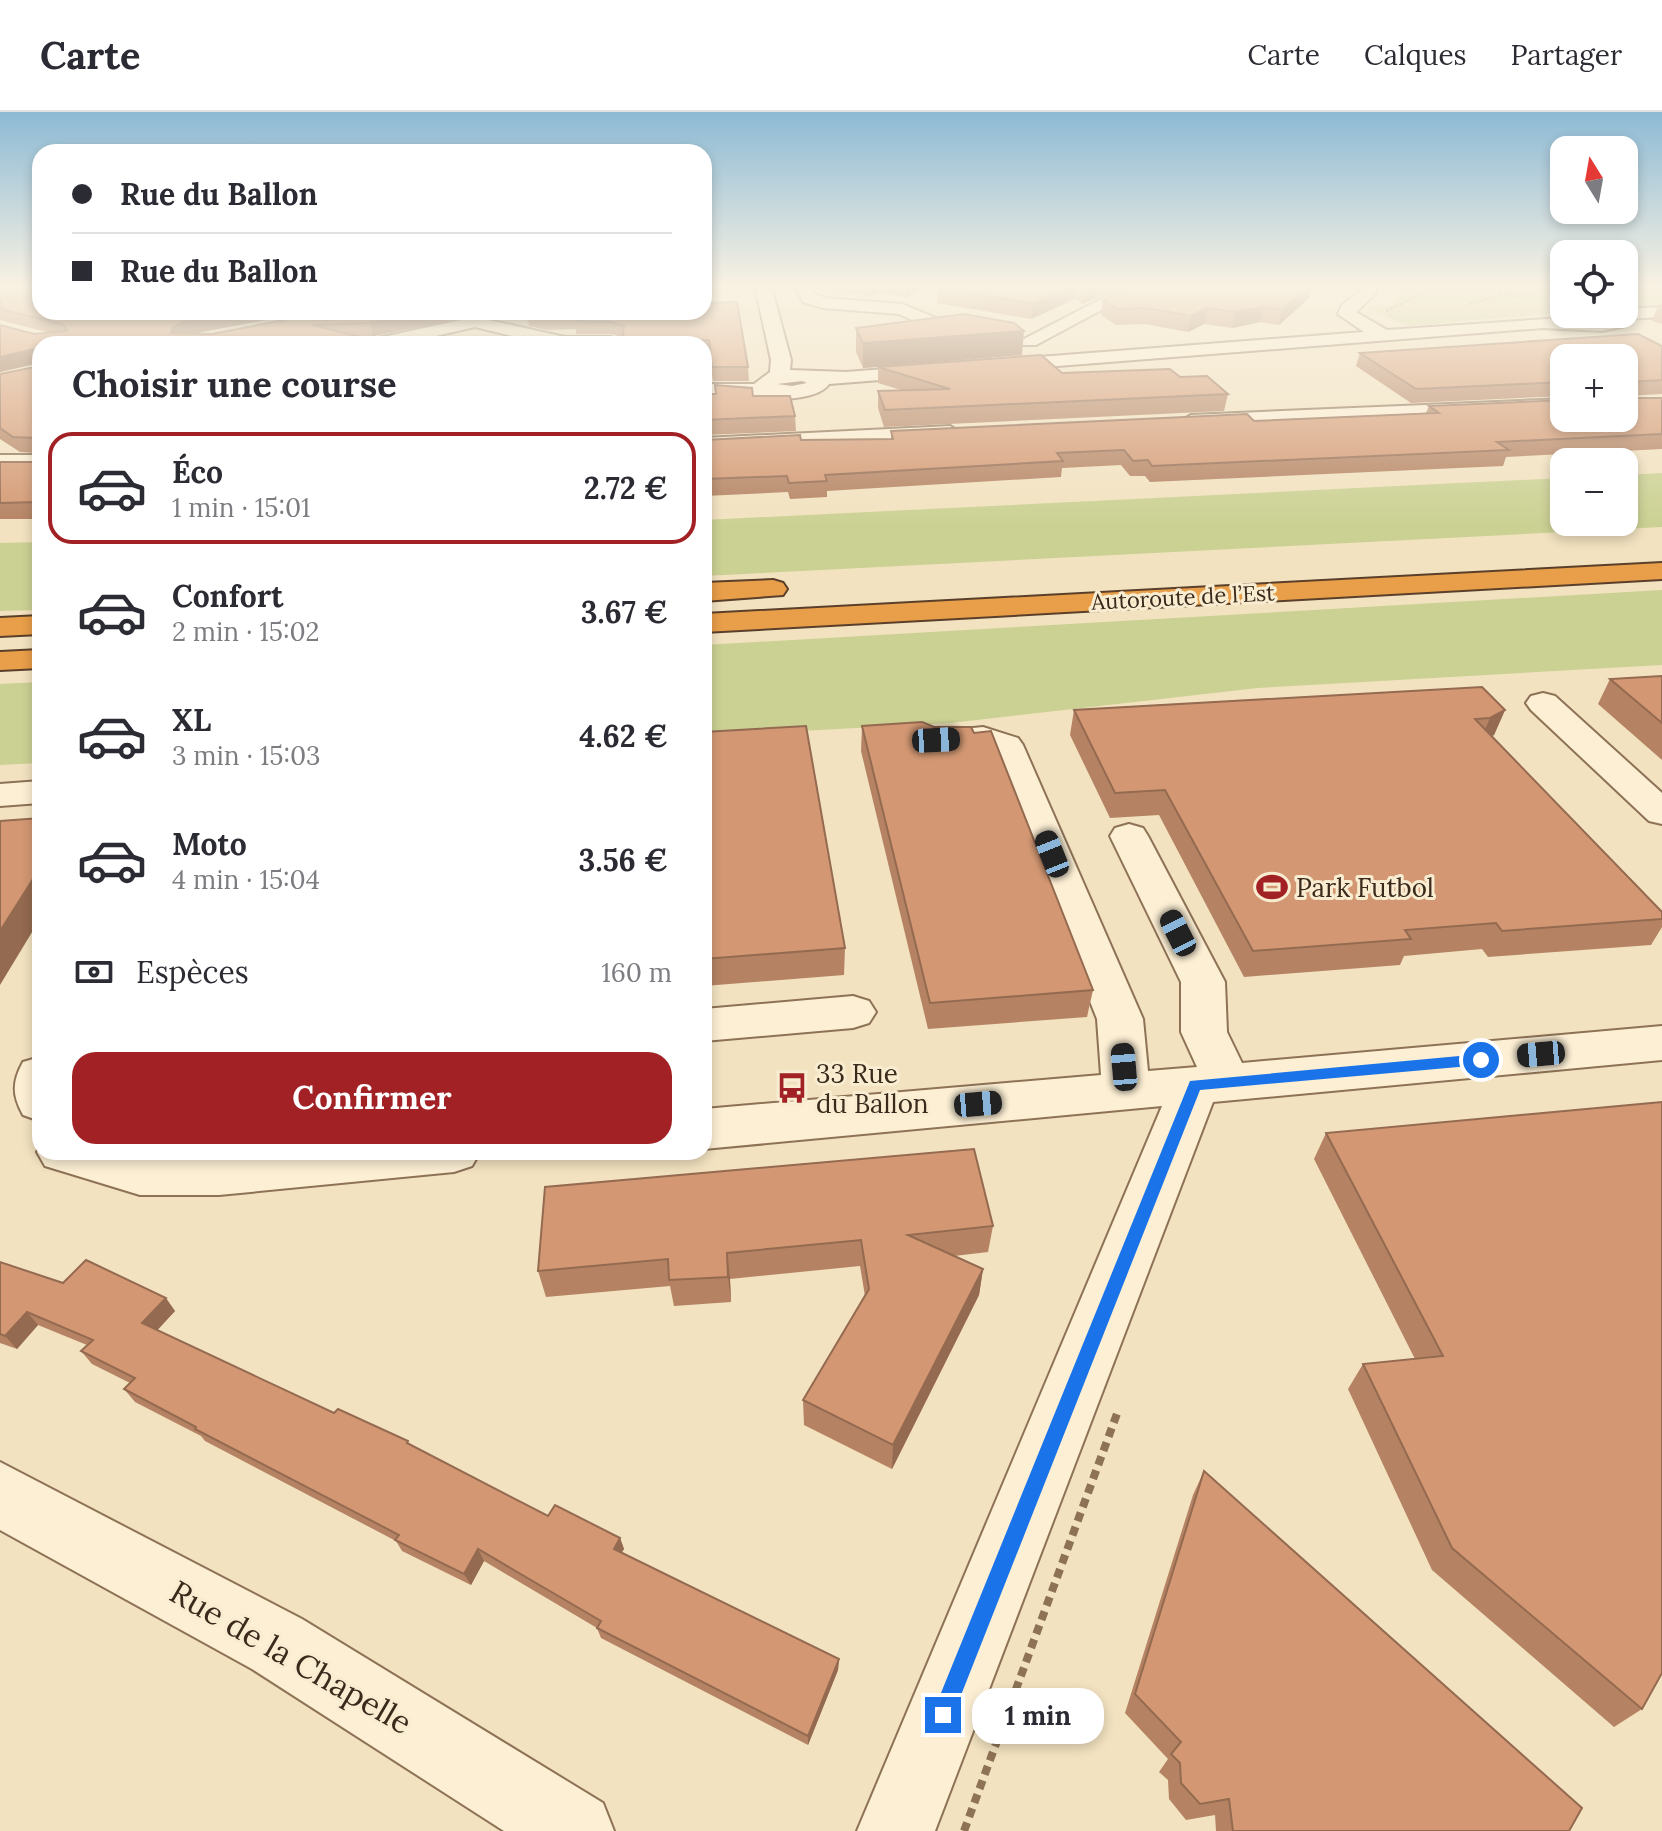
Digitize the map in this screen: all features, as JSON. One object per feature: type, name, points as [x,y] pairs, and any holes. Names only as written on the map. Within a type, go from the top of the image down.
[{"type":"highway","name":"Autoroute de l’Est","points":[[712,623],[1662,571]]},
{"type":"highway","points":[[712,592],[800,587]]},
{"type":"highway","points":[[0,627],[32,625]]},
{"type":"highway","points":[[0,661],[32,659]]},
{"type":"street","points":[[793,366],[805,391]]},
{"type":"street","points":[[712,441],[805,391],[846,378],[997,366]]},
{"type":"street","points":[[988,367],[1024,386]]},
{"type":"street","points":[[712,390],[805,391],[969,432]]},
{"type":"street","points":[[1174,423],[1550,406]]},
{"type":"street","points":[[0,462],[32,462]]},
{"type":"street","points":[[1543,703],[1662,813]]},
{"type":"street","points":[[936,740],[983,737],[1006,745],[1120,1019],[1126,1091]]},
{"type":"street","points":[[0,795],[32,793]]},
{"type":"street","points":[[896,1831],[1211,1083],[1204,1032],[1203,982],[1129,836]]},
{"type":"street","points":[[712,1024],[853,1012]]},
{"type":"street","points":[[712,1128],[1662,1043]]},
{"type":"street","points":[[91,1160],[140,1174],[219,1174],[369,1160]]},
{"type":"street","name":"Rue de la Chapelle","points":[[0,1494],[277,1644],[575,1831]]},
{"type":"path","points":[[964,1831],[1123,1396]]},
{"type":"green space","points":[[1662,473],[1662,527],[1638,528],[1638,474]]},
{"type":"green space","points":[[1550,479],[1550,533],[712,576],[712,520]]},
{"type":"green space","points":[[32,542],[32,610],[0,611],[0,543]]},
{"type":"green space","points":[[1662,590],[1662,665],[1258,688],[951,723],[712,736],[712,645]]},
{"type":"green space","points":[[32,682],[32,763],[0,765],[0,684]]},
{"type":"building","points":[[1054,366],[1062,373],[1170,369],[1180,377],[1207,376],[1228,394],[885,410],[878,391],[950,389],[878,367]]},
{"type":"building","points":[[1381,366],[1550,366],[1550,383],[1416,389]]},
{"type":"building","points":[[1638,366],[1662,366],[1662,380],[1638,381]]},
{"type":"building","points":[[32,368],[32,438],[13,437],[0,428],[0,374]]},
{"type":"building","points":[[715,385],[752,388],[753,396],[790,396],[795,416],[712,420],[712,394],[716,394]]},
{"type":"building","points":[[1638,398],[1662,398],[1662,434],[1497,442],[1509,450],[1152,466],[1148,460],[1133,461],[1124,450],[1057,453],[1063,461],[825,475],[827,481],[789,483],[787,476],[712,479],[712,440],[800,435],[801,440],[893,439],[891,431],[1247,414],[1254,421],[1439,413],[1429,406],[1550,401],[1550,432],[1638,432]]},
{"type":"building","points":[[0,462],[32,462],[32,502],[0,503]]},
{"type":"building","points":[[1662,676],[1662,723],[1610,679]]},
{"type":"building","points":[[1482,687],[1505,710],[1490,718],[1475,719],[1662,912],[1662,919],[1502,931],[1496,923],[1405,930],[1411,939],[1253,951],[1165,790],[1115,793],[1074,710]]},
{"type":"building","points":[[922,722],[934,727],[971,727],[974,733],[991,731],[1093,990],[930,1003],[862,726]]},
{"type":"building","points":[[806,726],[845,948],[712,958],[712,732]]},
{"type":"building","points":[[32,819],[32,881],[0,931],[0,821]]},
{"type":"building","points":[[1662,1102],[1662,1673],[1642,1709],[1452,1548],[1363,1364],[1443,1356],[1326,1133]]},
{"type":"building","points":[[974,1149],[993,1226],[908,1235],[983,1269],[893,1445],[803,1400],[869,1289],[861,1240],[727,1253],[728,1277],[669,1280],[668,1259],[538,1271],[545,1187]]},
{"type":"building","points":[[86,1260],[166,1298],[142,1323],[334,1413],[338,1409],[408,1441],[548,1516],[555,1505],[620,1538],[614,1549],[839,1659],[808,1736],[597,1628],[601,1621],[478,1549],[464,1574],[395,1540],[399,1535],[124,1389],[135,1378],[81,1351],[93,1340],[27,1312],[5,1336],[0,1334],[0,1262],[63,1283]]},
{"type":"building","points":[[1204,1471],[1582,1808],[1569,1831],[1233,1831],[1229,1799],[1200,1804],[1181,1783],[1180,1763],[1171,1754],[1181,1742],[1135,1694]]},
{"type":"place","name":"Park Futbol","points":[[1272,887]]},
{"type":"place","name":"33 Rue du Ballon","points":[[792,1088]]},
{"type":"route","points":[[943,1715],[1195,1085],[1481,1060]]}]
